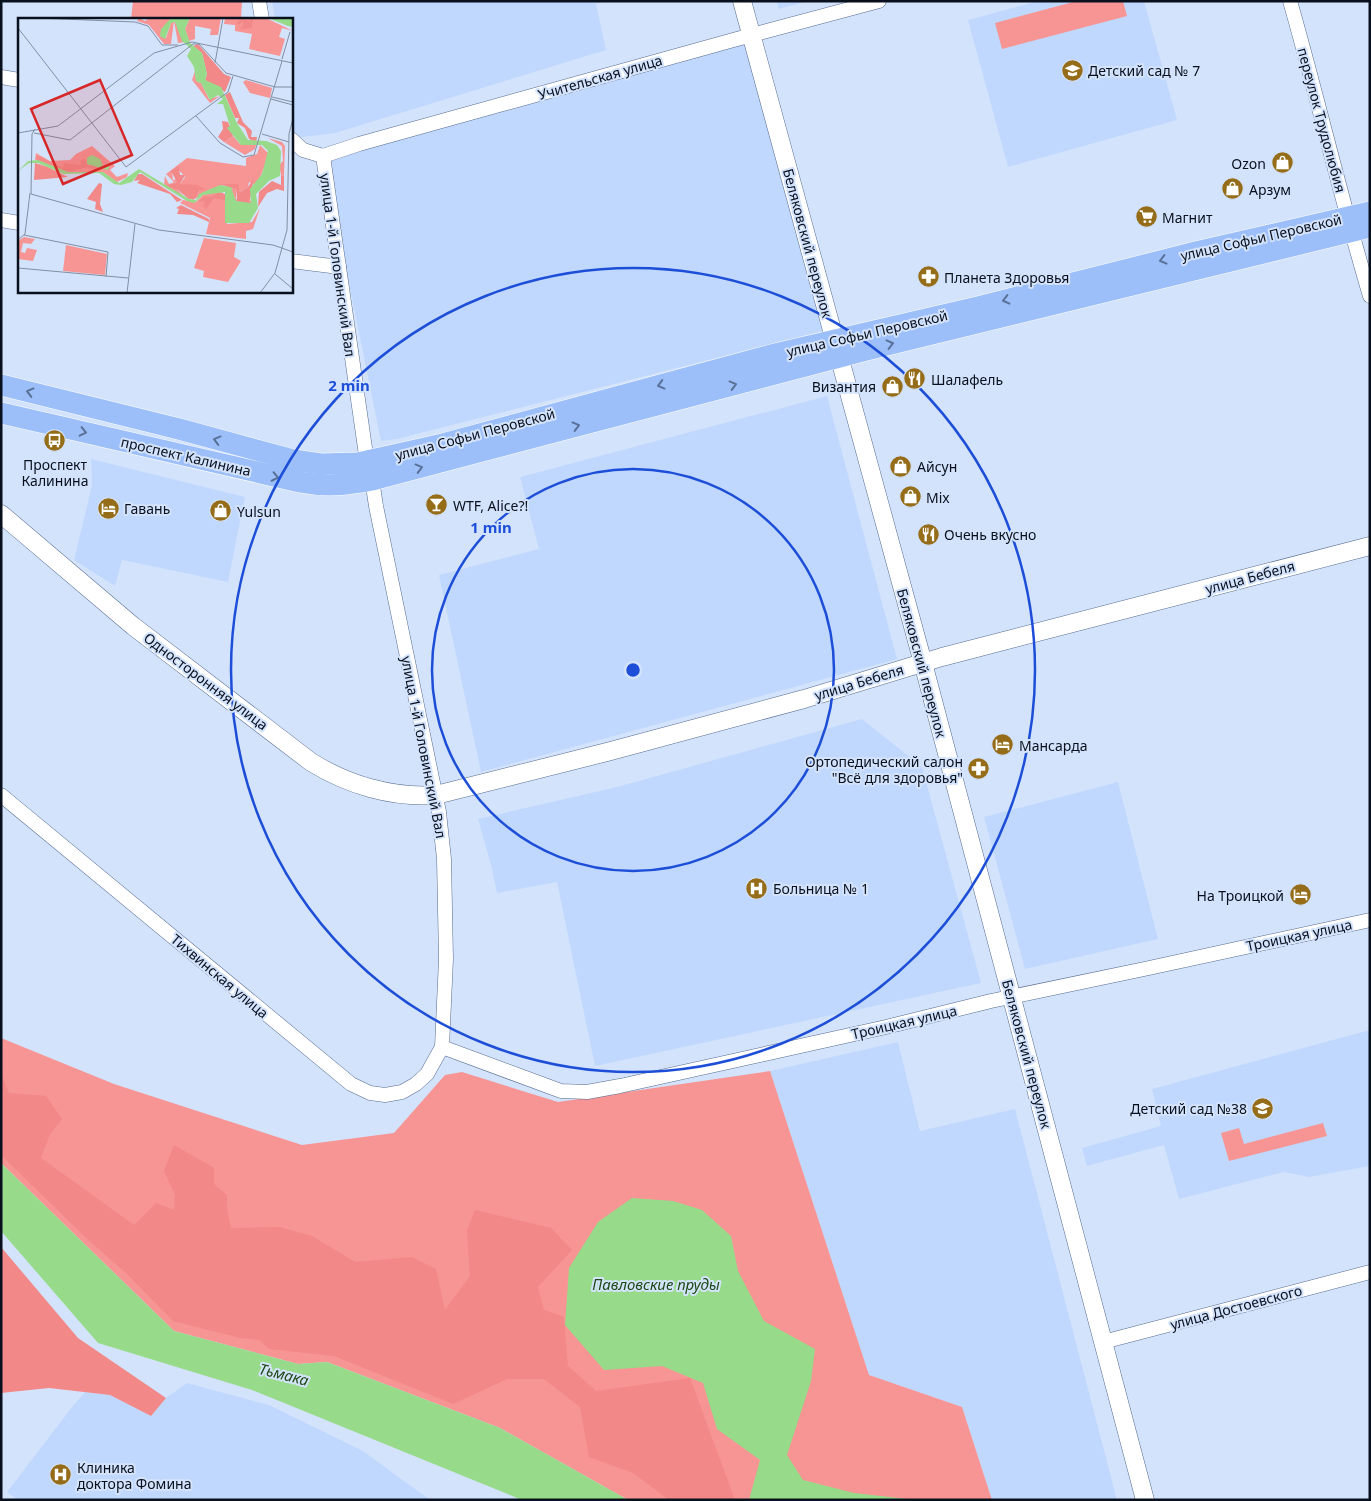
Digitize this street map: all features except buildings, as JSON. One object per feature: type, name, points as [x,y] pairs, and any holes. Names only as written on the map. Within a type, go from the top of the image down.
[{"type":"main road","name":"улица Софьи Перовской","points":[[369,471],[443,444],[766,356],[837,348],[978,307],[1196,252],[1356,225],[1370,212]]},
{"type":"main road","name":"проспект Калинина","points":[[1,385],[179,429],[293,460],[369,471]]},
{"type":"main road","name":"проспект Калинина","points":[[1,413],[300,482],[340,485],[369,471]]},
{"type":"street","points":[[259,1],[262,18]]},
{"type":"street","name":"Беляковский переулок","points":[[742,1],[923,663],[1145,1500]]},
{"type":"street","name":"Учительская улица","points":[[323,156],[359,144],[879,1]]},
{"type":"street","name":"переулок Трудолюбия","points":[[1290,1],[1356,225],[1370,296]]},
{"type":"street","points":[[1,77],[18,80]]},
{"type":"street","points":[[292,140],[303,150],[323,156]]},
{"type":"street","name":"улица 1-й Головинский Вал","points":[[323,156],[369,471],[436,795],[444,859],[446,941],[442,1047]]},
{"type":"street","points":[[1,220],[18,223]]},
{"type":"street","points":[[292,260],[339,267]]},
{"type":"street","name":"Односторонняя улица","points":[[1,514],[133,626],[311,762],[341,778],[374,789],[408,795],[436,795]]},
{"type":"street","name":"улица Бебеля","points":[[436,795],[607,752],[785,704],[923,663],[1370,546]]},
{"type":"street","name":"Тихвинская улица","points":[[1,795],[351,1084],[370,1093],[385,1095],[402,1092],[416,1084],[427,1074],[442,1047]]},
{"type":"street","name":"Троицкая улица","points":[[442,1047],[561,1091],[587,1092],[886,1027],[1011,997],[1370,920]]},
{"type":"street","name":"улица Достоевского","points":[[1103,1342],[1370,1272]]},
{"type":"shaded area","points":[[133,1],[242,1],[241,18],[131,18]]},
{"type":"shaded area","points":[[272,1],[606,1],[596,4],[606,50],[335,133],[295,138],[292,123],[292,18],[275,18]]},
{"type":"shaded area","points":[[777,1],[809,1],[778,9]]},
{"type":"shaded area","name":"Детский сад № 7","points":[[1038,1],[1144,1],[1177,120],[1008,167],[968,20]]},
{"type":"shaded area","points":[[1077,1],[1123,1],[1127,16],[1002,49],[995,23]]},
{"type":"shaded area","points":[[751,35],[831,329],[397,439],[381,441],[323,156]]},
{"type":"shaded area","points":[[827,396],[897,659],[481,772],[439,575],[539,549],[520,477]]},
{"type":"shaded area","points":[[91,459],[245,497],[228,582],[122,560],[115,586],[74,560],[92,485]]},
{"type":"shaded area","name":"Больница № 1","points":[[862,719],[922,767],[981,983],[595,1066],[557,882],[497,893],[478,819],[617,787]]},
{"type":"shaded area","points":[[1118,782],[1158,939],[1025,969],[984,817]]},
{"type":"shaded area","name":"Детский сад №38","points":[[1370,1030],[1370,1166],[1309,1177],[1284,1172],[1179,1199],[1164,1145],[1087,1166],[1082,1148],[1161,1126],[1152,1089]]},
{"type":"shaded area","points":[[1,1038],[114,1084],[302,1145],[394,1133],[445,1075],[462,1072],[558,1102],[770,1071],[869,1375],[962,1407],[992,1500],[628,1500],[500,1428],[327,1362],[298,1364],[174,1331],[1,1163]]},
{"type":"shaded area","points":[[898,1042],[920,1131],[1015,1109],[1117,1500],[992,1500],[962,1407],[869,1375],[770,1071]]},
{"type":"shaded area","points":[[1,1074],[9,1093],[46,1096],[62,1119],[50,1134],[41,1158],[134,1225],[156,1203],[174,1210],[175,1195],[164,1171],[174,1145],[214,1168],[214,1184],[227,1195],[227,1209],[231,1228],[279,1227],[312,1236],[355,1262],[412,1257],[436,1269],[445,1310],[470,1276],[467,1231],[475,1210],[551,1228],[572,1250],[538,1287],[544,1310],[564,1317],[568,1366],[596,1391],[690,1378],[735,1500],[669,1500],[633,1473],[589,1457],[580,1407],[544,1379],[507,1379],[453,1404],[334,1356],[269,1349],[260,1340],[240,1338],[173,1321],[126,1273],[84,1236],[1,1155]]},
{"type":"shaded area","points":[[1323,1123],[1327,1136],[1229,1161],[1221,1133],[1239,1128],[1244,1144]]},
{"type":"shaded area","points":[[1,1247],[78,1338],[166,1398],[151,1416],[110,1395],[49,1388],[1,1393]]},
{"type":"shaded area","points":[[187,1383],[269,1405],[363,1451],[430,1500],[18,1500],[7,1492],[85,1392],[110,1395],[151,1416],[166,1398]]},
{"type":"water","name":"Тьмака","points":[[1,1163],[174,1331],[298,1364],[327,1362],[500,1428],[628,1500],[522,1500],[252,1390],[98,1343],[1,1231]]},
{"type":"water","name":"Павловские пруды","points":[[632,1198],[673,1201],[702,1210],[731,1236],[738,1271],[764,1321],[815,1349],[811,1381],[787,1455],[803,1480],[854,1493],[916,1500],[749,1500],[760,1460],[717,1429],[703,1383],[662,1366],[604,1370],[565,1325],[569,1268],[598,1222]]},
{"type":"place","name":"Детский сад № 7","points":[[1072,70]]},
{"type":"place","name":"Ozon","points":[[1282,163]]},
{"type":"place","name":"Арзум","points":[[1233,189]]},
{"type":"place","name":"Магнит","points":[[1146,217]]},
{"type":"place","name":"Планета Здоровья","points":[[928,277]]},
{"type":"place","name":"Шалафель","points":[[915,379]]},
{"type":"place","name":"Византия","points":[[892,386]]},
{"type":"place","name":"Проспект Калинина","points":[[55,441]]},
{"type":"place","name":"Айсун","points":[[901,466]]},
{"type":"place","name":"Mix","points":[[910,497]]},
{"type":"place","name":"WTF, Alice?!","points":[[437,505]]},
{"type":"place","name":"Гавань","points":[[108,508]]},
{"type":"place","name":"Yulsun","points":[[221,511]]},
{"type":"place","name":"Очень вкусно","points":[[928,534]]},
{"type":"place","name":"Мансарда","points":[[1003,745]]},
{"type":"place","name":"Ортопедический салон \"Всё для здоровья\"","points":[[979,769]]},
{"type":"place","name":"Больница № 1","points":[[757,888]]},
{"type":"place","name":"На Троицкой","points":[[1300,895]]},
{"type":"place","name":"Детский сад №38","points":[[1263,1108]]},
{"type":"place","name":"Клиника доктора Фомина","points":[[61,1475]]}]
